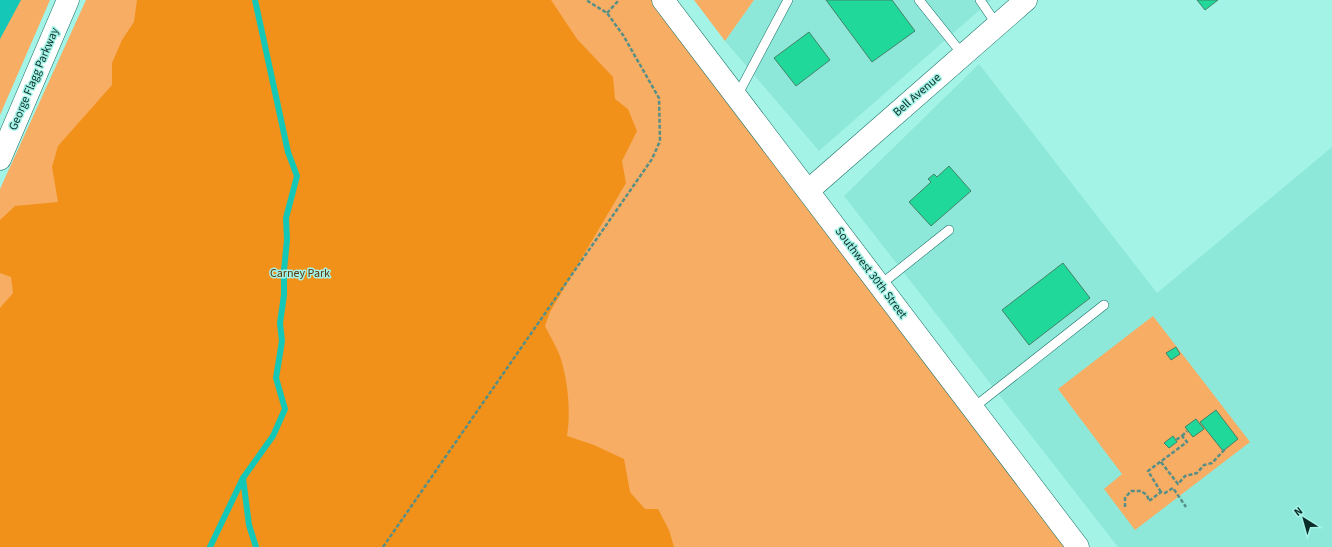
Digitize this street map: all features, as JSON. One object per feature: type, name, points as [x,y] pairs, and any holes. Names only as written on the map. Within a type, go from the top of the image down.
[{"type":"street","name":"George Flagg Parkway","points":[[0,158],[68,0]]},
{"type":"street","name":"Southwest 30th Street","points":[[663,0],[1078,547]]},
{"type":"street","name":"Bell Avenue","points":[[808,190],[1026,0]]},
{"type":"lane","points":[[737,96],[788,0]]},
{"type":"lane","points":[[918,0],[963,55]]},
{"type":"lane","points":[[980,0],[997,25]]},
{"type":"lane","points":[[880,285],[949,230]]},
{"type":"lane","points":[[973,408],[1104,306]]},
{"type":"path","points":[[383,547],[652,159],[660,141],[659,98],[623,35],[607,13],[586,0]]},
{"type":"path","points":[[607,13],[619,0]]},
{"type":"path","points":[[1176,440],[1187,431]]},
{"type":"path","points":[[1161,492],[1148,472],[1187,442],[1182,436]]},
{"type":"path","points":[[1125,506],[1125,498],[1131,491],[1136,490],[1145,492],[1150,501],[1161,492],[1165,493],[1173,488],[1185,476],[1197,473],[1204,465],[1212,464],[1226,448]]},
{"type":"path","points":[[1161,462],[1178,484]]},
{"type":"path","points":[[1173,488],[1186,507]]},
{"type":"shaded area","points":[[754,0],[991,0],[819,151],[725,41]]},
{"type":"shaded area","points":[[979,64],[1157,293],[1332,147],[1332,547],[1118,547],[844,196]]},
{"type":"green space","points":[[0,0],[50,0],[0,115]]},
{"type":"green space","name":"Carney Park","points":[[86,0],[652,0],[1075,547],[0,547],[0,189]]},
{"type":"green space","name":"Carney Park","points":[[137,0],[551,0],[577,39],[613,77],[615,99],[628,109],[637,131],[622,161],[626,183],[550,312],[545,326],[560,356],[565,376],[569,406],[567,436],[594,445],[624,459],[630,492],[645,509],[658,509],[669,530],[674,547],[0,547],[0,308],[13,293],[11,277],[0,273],[0,220],[15,206],[58,202],[52,167],[58,146],[112,85],[112,63],[122,40],[134,22]]},
{"type":"green space","points":[[694,0],[754,0],[725,41]]},
{"type":"green space","points":[[1153,316],[1250,442],[1135,530],[1104,489],[1122,474],[1058,389]]},
{"type":"water","points":[[0,0],[21,0],[0,39]]},
{"type":"building","points":[[826,0],[892,0],[915,31],[872,62]]},
{"type":"building","points":[[1197,0],[1218,0],[1205,10]]},
{"type":"building","points":[[809,32],[830,60],[796,86],[774,58]]},
{"type":"building","points":[[949,166],[971,191],[931,226],[909,202],[931,182],[928,179],[934,174],[937,177]]},
{"type":"building","points":[[1063,263],[1090,298],[1029,345],[1002,310]]},
{"type":"building","points":[[1176,347],[1180,354],[1171,360],[1166,353]]},
{"type":"building","points":[[1216,410],[1238,439],[1223,451],[1200,422]]},
{"type":"building","points":[[1196,419],[1204,429],[1193,437],[1185,427]]},
{"type":"building","points":[[1173,436],[1177,442],[1169,448],[1164,443]]},
{"type":"waterway","points":[[210,547],[243,478],[273,436],[285,409],[276,378],[282,341],[280,323],[284,295],[284,270],[287,240],[286,218],[297,176],[288,152],[255,0]]},
{"type":"waterway","points":[[243,478],[249,525],[256,547]]}]
